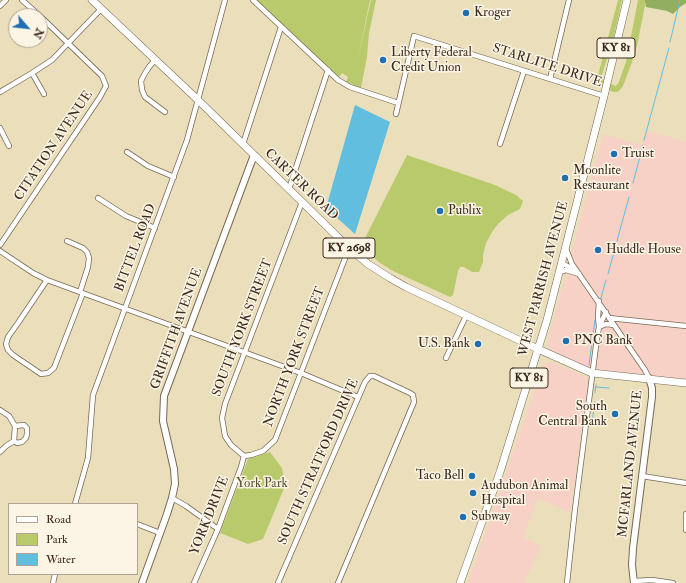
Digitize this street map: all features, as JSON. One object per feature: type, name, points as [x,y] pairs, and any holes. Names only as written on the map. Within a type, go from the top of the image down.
[{"type":"main road","name":"CARTER ROAD","points":[[92,0],[198,100],[349,248],[368,264],[390,278],[466,316],[592,373],[686,383]]},
{"type":"main road","name":"WEST PARRISH AVENUE","points":[[460,583],[500,472],[538,349],[566,248],[627,0]]},
{"type":"street","points":[[0,6],[6,0]]},
{"type":"street","name":"CITATION AVENUE","points":[[22,0],[31,8]]},
{"type":"street","name":"BITTEL ROAD","points":[[75,503],[88,458],[93,395],[187,140],[225,0]]},
{"type":"street","points":[[253,0],[338,80],[350,87],[398,103],[396,114]]},
{"type":"street","points":[[550,79],[569,0]]},
{"type":"street","points":[[0,92],[52,60],[101,9]]},
{"type":"street","name":"CITATION AVENUE","points":[[0,245],[105,89],[105,82],[102,76],[48,24]]},
{"type":"street","points":[[243,144],[281,27]]},
{"type":"street","name":"STARLITE DRIVE","points":[[398,103],[414,36],[604,96]]},
{"type":"street","points":[[155,60],[144,74],[141,81],[142,91],[148,100],[165,112]]},
{"type":"street","points":[[289,189],[328,70]]},
{"type":"street","points":[[500,144],[524,71]]},
{"type":"street","points":[[32,73],[44,94]]},
{"type":"street","points":[[0,128],[9,146]]},
{"type":"street","points":[[127,152],[148,166],[174,177]]},
{"type":"street","name":"GRIFFITH AVENUE","points":[[142,583],[172,498],[175,476],[164,429],[163,404],[166,387],[254,155]]},
{"type":"street","points":[[98,198],[126,216],[155,228]]},
{"type":"street","name":"SOUTH YORK STREET","points":[[244,456],[231,445],[225,436],[222,418],[225,404],[302,202]]},
{"type":"street","points":[[48,280],[6,344],[8,350],[26,365],[41,374],[52,372],[58,359],[81,293],[88,267],[88,254],[83,248],[67,240]]},
{"type":"street","name":"NORTH YORK STREET","points":[[244,456],[263,451],[274,440],[349,248]]},
{"type":"street","name":"MCFARLAND AVENUE","points":[[566,248],[569,258],[579,274],[645,370],[652,388],[633,548],[632,565],[634,582]]},
{"type":"street","points":[[0,251],[33,273],[48,280],[301,373],[358,397]]},
{"type":"street","points":[[562,263],[574,269],[579,274]]},
{"type":"street","points":[[559,272],[566,270],[579,274]]},
{"type":"street","points":[[567,583],[592,373],[599,327],[599,302]]},
{"type":"street","points":[[599,327],[606,312]]},
{"type":"street","points":[[446,358],[466,316]]},
{"type":"street","points":[[609,318],[686,326]]},
{"type":"street","points":[[599,327],[606,324],[614,325]]},
{"type":"street","name":"SOUTH STRATFORD DRIVE","points":[[278,583],[365,382],[370,376],[378,376],[413,395],[413,405],[338,583]]},
{"type":"street","points":[[0,410],[9,416],[15,426],[14,441]]},
{"type":"street","points":[[0,452],[14,441],[16,443],[22,442],[26,438],[27,428],[24,425],[15,426]]},
{"type":"street","name":"YORK DRIVE","points":[[194,583],[218,529],[244,456]]},
{"type":"street","points":[[642,476],[686,483]]},
{"type":"street","points":[[172,498],[218,529]]},
{"type":"street","points":[[686,514],[686,530]]},
{"type":"street","points":[[138,524],[160,532]]},
{"type":"street","points":[[634,582],[656,580],[673,583]]},
{"type":"shaded area","points":[[646,130],[686,142],[686,381],[599,371],[586,368],[552,352],[547,345],[603,134],[642,145]]},
{"type":"shaded area","points":[[548,362],[552,362],[589,378],[570,513],[538,498],[523,537],[541,546],[524,583],[468,583],[543,366]]},
{"type":"green space","points":[[255,0],[370,0],[358,58],[371,0],[376,0],[369,33],[367,57],[361,88],[352,86],[353,84],[346,82],[348,77],[342,73],[339,77]]},
{"type":"green space","points":[[618,0],[622,0],[614,35],[601,78],[615,86],[618,84],[626,62],[638,0],[646,0],[637,46],[632,62],[623,86],[617,92],[613,92],[596,83]]},
{"type":"green space","points":[[645,0],[686,0],[686,3],[673,14],[667,11],[646,7]]},
{"type":"green space","points":[[407,155],[495,185],[516,195],[523,201],[520,209],[508,215],[492,232],[486,243],[483,262],[479,272],[472,272],[464,267],[460,267],[453,295],[450,297],[393,271],[380,263],[361,246]]},
{"type":"green space","name":"York Park","points":[[270,452],[282,468],[285,486],[263,539],[248,544],[220,533],[248,459]]},
{"type":"water","points":[[355,105],[390,122],[355,234],[326,208]]},
{"type":"waterway","points":[[670,42],[680,0]]},
{"type":"waterway","points":[[644,140],[669,48]]},
{"type":"waterway","points":[[633,183],[643,145]]},
{"type":"waterway","points":[[608,274],[629,197]]},
{"type":"waterway","points":[[601,298],[606,280]]},
{"type":"waterway","points":[[589,365],[595,320]]},
{"type":"waterway","points":[[595,393],[596,385]]},
{"type":"waterway","points":[[596,387],[609,388]]},
{"type":"waterway","points":[[640,400],[641,393]]},
{"type":"waterway","points":[[592,423],[595,402]]},
{"type":"waterway","points":[[633,430],[639,408]]},
{"type":"place","name":"Kroger","points":[[466,13]]},
{"type":"place","name":"Liberty Federal Credit Union","points":[[383,60]]},
{"type":"place","name":"Truist","points":[[614,154]]},
{"type":"place","name":"Moonlite Restaurant","points":[[565,178]]},
{"type":"place","name":"Publix","points":[[440,211]]},
{"type":"place","name":"Huddle House","points":[[598,250]]},
{"type":"place","name":"PNC Bank","points":[[566,341]]},
{"type":"place","name":"U.S. Bank","points":[[478,344]]},
{"type":"place","name":"South Central Bank","points":[[615,414]]},
{"type":"place","name":"Taco Bell","points":[[472,476]]},
{"type":"place","name":"Audubon Animal Hospital","points":[[473,493]]},
{"type":"place","name":"Subway","points":[[463,517]]}]
